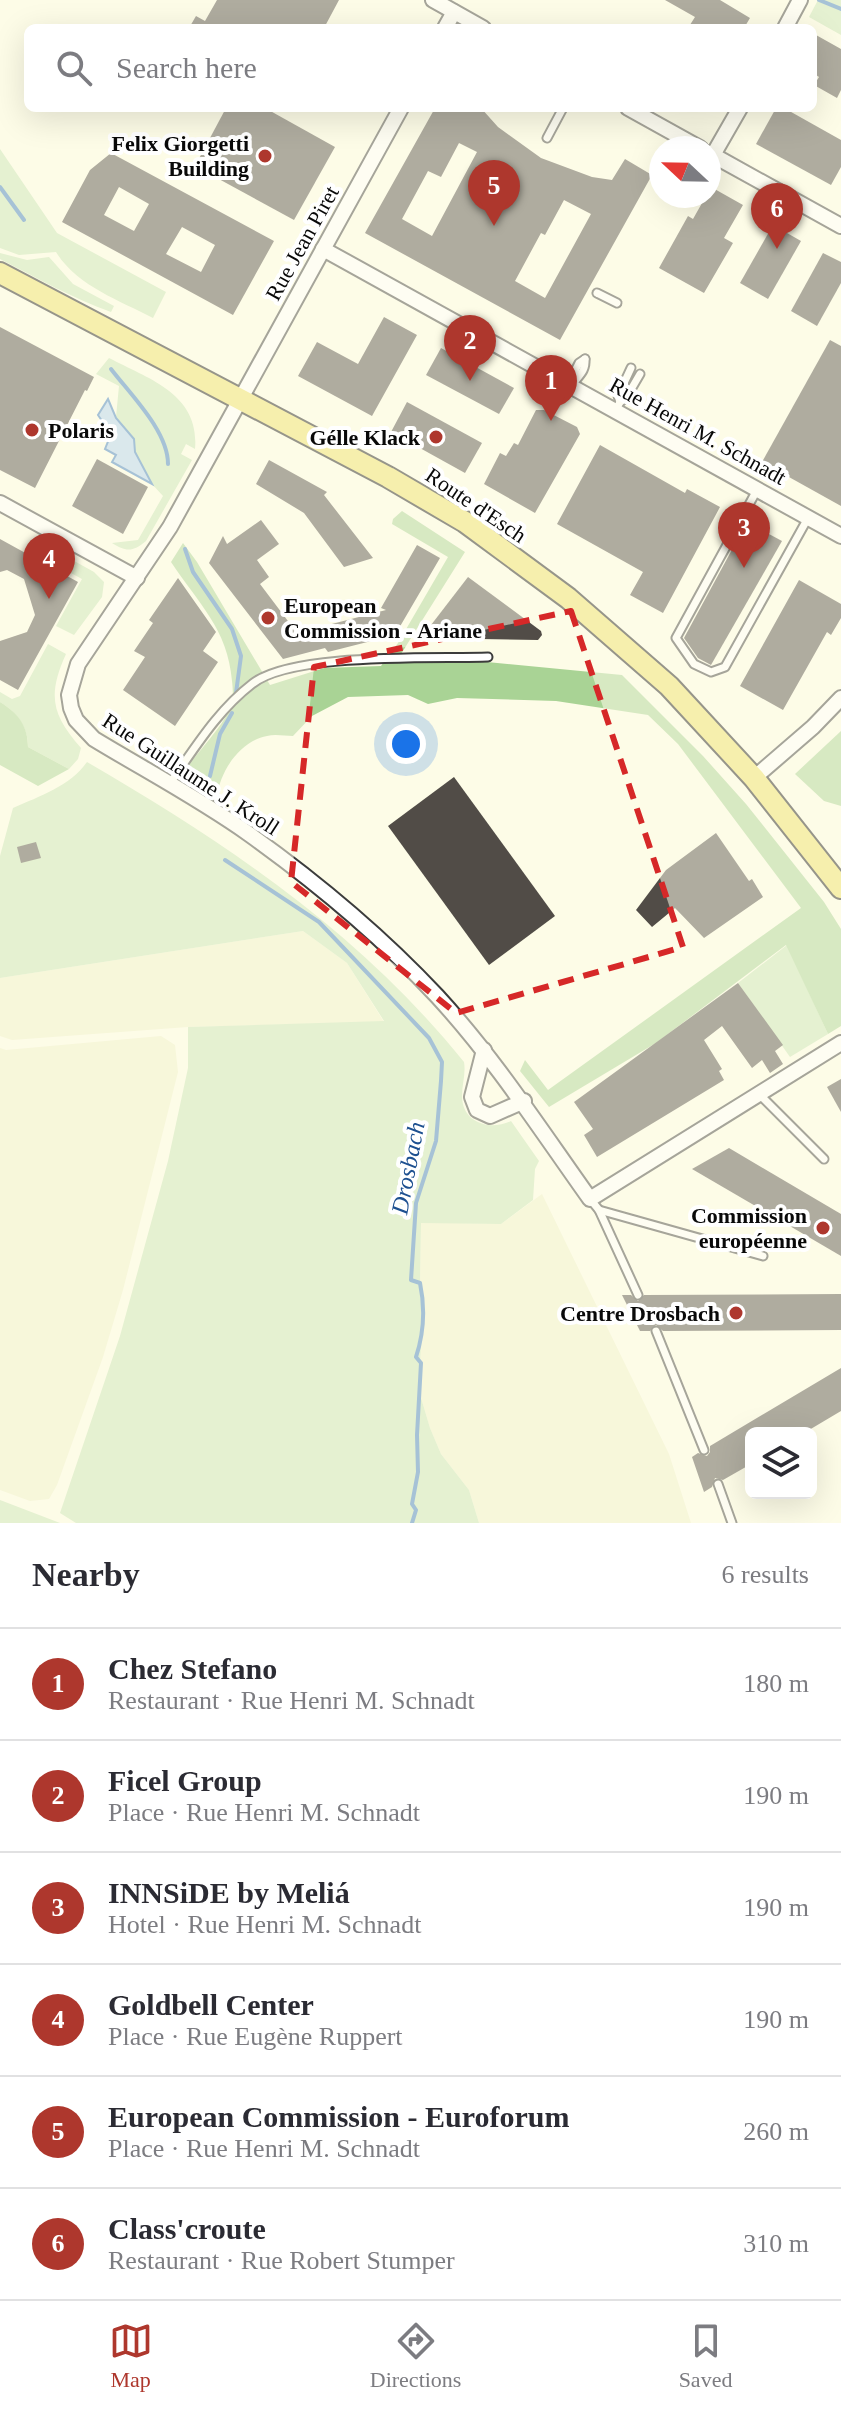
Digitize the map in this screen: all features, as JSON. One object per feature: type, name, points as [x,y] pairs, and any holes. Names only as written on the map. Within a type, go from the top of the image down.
[{"type":"main road","name":"Route d'Esch","points":[[0,273],[241,398],[465,522],[568,598],[669,686],[754,778],[841,888]]},
{"type":"street","points":[[433,0],[476,24]]},
{"type":"street","points":[[787,24],[799,1]]},
{"type":"street","points":[[447,24],[454,12]]},
{"type":"street","name":"Rue Jean Piret","points":[[241,398],[399,112]]},
{"type":"street","points":[[635,112],[678,136]]},
{"type":"street","points":[[719,136],[737,112]]},
{"type":"street","points":[[721,160],[841,226]]},
{"type":"street","name":"Rue Henri M. Schnadt","points":[[323,249],[618,406],[757,490],[841,536]]},
{"type":"street","name":"Rue Guillaume J. Kroll","points":[[241,398],[170,527],[78,664],[69,695],[76,720],[94,739],[247,833],[367,926],[436,995],[484,1050],[524,1101],[594,1204]]},
{"type":"street","points":[[0,503],[137,578]]},
{"type":"street","points":[[754,778],[841,698]]},
{"type":"street","points":[[594,1204],[841,1043]]},
{"type":"street","points":[[484,1050],[472,1097],[477,1110],[490,1116],[524,1101]]},
{"type":"lane","points":[[547,138],[561,112]]},
{"type":"lane","points":[[597,293],[617,303]]},
{"type":"lane","points":[[618,406],[618,396],[631,368]]},
{"type":"lane","points":[[618,406],[640,374]]},
{"type":"lane","points":[[757,490],[676,638],[694,664],[711,672],[725,667],[808,518]]},
{"type":"lane","points":[[169,784],[213,721],[254,681],[291,667],[338,661],[488,657]]},
{"type":"lane","points":[[759,1094],[824,1159]]},
{"type":"lane","points":[[594,1204],[763,1256]]},
{"type":"lane","points":[[594,1204],[638,1295]]},
{"type":"lane","points":[[656,1331],[704,1450]]},
{"type":"lane","points":[[718,1484],[732,1523]]},
{"type":"highlighted area","points":[[571,611],[683,947],[456,1013],[291,882],[314,667]]},
{"type":"green space","points":[[818,0],[841,0],[841,35],[809,17]]},
{"type":"green space","points":[[0,149],[57,233],[166,292],[153,318],[87,283],[56,252],[19,255],[0,248]]},
{"type":"green space","points":[[0,253],[27,260],[49,257],[73,284],[114,306],[111,312],[68,294],[0,259]]},
{"type":"green space","points":[[109,358],[169,391],[181,402],[194,430],[195,449],[186,444],[181,454],[192,460],[146,541],[129,550],[112,543],[138,540],[163,496],[152,484],[135,452],[134,439],[116,417],[119,386],[96,374]]},
{"type":"green space","points":[[402,511],[465,552],[396,662],[487,662],[622,675],[746,804],[824,902],[841,929],[841,1026],[828,1034],[786,945],[656,1043],[549,1107],[520,1071],[525,1060],[548,1090],[801,908],[678,744],[648,715],[556,701],[457,698],[428,704],[408,695],[348,697],[312,716],[293,736],[270,735],[248,744],[227,768],[217,797],[181,775],[224,719],[231,707],[233,692],[225,646],[218,631],[171,562],[183,543],[270,685],[324,668],[381,666],[398,643],[448,557],[392,524]]},
{"type":"green space","points":[[40,542],[94,572],[104,582],[102,597],[74,635],[56,626],[82,579],[34,553]]},
{"type":"green space","points":[[48,644],[66,654],[56,682],[56,704],[58,715],[81,748],[78,759],[69,769],[28,747],[20,721],[0,702],[0,692],[12,699],[20,696]]},
{"type":"green space","points":[[0,702],[21,721],[28,747],[69,769],[38,786],[0,765]]},
{"type":"green space","points":[[841,731],[841,806],[824,801],[795,774]]},
{"type":"green space","points":[[87,762],[241,859],[336,932],[424,1015],[464,1062],[462,1096],[467,1113],[486,1125],[511,1121],[539,1161],[535,1169],[533,1200],[501,1224],[421,1223],[420,1283],[423,1298],[419,1391],[441,1454],[469,1490],[479,1523],[76,1523],[60,1513],[120,1336],[168,1161],[188,1068],[188,1027],[384,1021],[347,963],[303,931],[0,978],[0,856],[13,808],[63,784]]},
{"type":"green space","points":[[303,931],[347,963],[384,1022],[188,1027],[12,1040],[0,1036],[0,978]]},
{"type":"green space","points":[[787,945],[828,1034],[790,1057],[738,983]]},
{"type":"green space","points":[[161,1036],[175,1045],[178,1072],[123,1290],[103,1357],[57,1485],[49,1499],[30,1501],[0,1490],[0,1048],[6,1050]]},
{"type":"green space","points":[[542,1194],[669,1454],[691,1523],[479,1523],[469,1490],[441,1454],[419,1391],[423,1298],[420,1283],[421,1222],[501,1224]]},
{"type":"green space","points":[[0,1500],[60,1523],[0,1523]]},
{"type":"water","points":[[108,399],[116,418],[134,439],[135,452],[152,484],[112,462],[116,455],[105,449],[111,434],[98,415]]},
{"type":"building","points":[[217,0],[339,0],[326,24],[191,24],[196,16],[205,21]]},
{"type":"building","points":[[665,0],[720,0],[750,18],[746,24],[691,24],[695,17]]},
{"type":"building","points":[[817,36],[841,49],[841,90],[837,98],[817,87]]},
{"type":"building","name":"Felix Giorgetti Building","points":[[224,112],[272,112],[335,147],[294,220],[195,166]]},
{"type":"building","points":[[433,112],[485,112],[498,127],[541,158],[592,177],[612,180],[625,159],[649,173],[649,180],[560,340],[365,233]],"holes":[[[459,143],[477,152],[432,236],[402,219],[428,171],[441,177]],[[564,200],[591,214],[545,298],[515,281],[541,233],[545,235]]]},
{"type":"building","points":[[774,112],[791,112],[841,140],[841,167],[831,185],[756,144]]},
{"type":"building","points":[[111,153],[274,241],[233,315],[62,222],[90,170]],"holes":[[[119,187],[149,204],[134,231],[104,215]],[[182,227],[215,245],[201,272],[166,254]]]},
{"type":"building","points":[[721,193],[743,205],[724,238],[733,243],[704,293],[659,268],[688,216],[693,219],[699,208],[721,208]]},
{"type":"building","points":[[773,225],[801,241],[768,299],[740,283]]},
{"type":"building","points":[[823,253],[841,262],[841,283],[817,326],[791,311]]},
{"type":"building","points":[[384,317],[417,335],[372,416],[298,376],[317,342],[358,364]]},
{"type":"building","name":"Polaris","points":[[0,327],[94,377],[35,488],[0,470]]},
{"type":"building","points":[[830,340],[841,346],[841,506],[762,462]]},
{"type":"building","points":[[441,348],[514,388],[499,414],[426,375]]},
{"type":"building","name":"Gélle Klack","points":[[407,402],[482,443],[465,473],[391,432]]},
{"type":"building","points":[[536,410],[544,410],[577,427],[580,434],[535,513],[484,484],[500,453],[506,456],[514,443],[518,445]]},
{"type":"building","points":[[600,445],[685,493],[687,489],[720,507],[663,613],[630,595],[643,572],[557,524]]},
{"type":"building","points":[[97,459],[148,487],[123,534],[72,506]]},
{"type":"building","name":"European Commission - Ariane","points":[[269,460],[327,492],[324,495],[373,558],[344,567],[304,513],[256,484]]},
{"type":"building","points":[[261,520],[279,544],[257,560],[269,577],[260,584],[297,633],[386,610],[381,608],[417,545],[440,558],[395,635],[328,652],[325,648],[283,659],[209,563],[223,536],[227,544]]},
{"type":"building","points":[[747,522],[782,541],[711,665],[698,658],[684,638]]},
{"type":"building","points":[[0,539],[78,582],[18,690],[0,680],[0,641],[27,632],[35,615],[24,579],[7,570],[0,572]]},
{"type":"building","points":[[468,577],[541,631],[538,640],[421,638]]},
{"type":"building","points":[[178,578],[216,632],[203,651],[218,662],[175,726],[123,690],[145,657],[134,651],[153,623],[149,620]]},
{"type":"building","points":[[799,580],[841,604],[841,618],[831,635],[827,632],[783,710],[740,686]]},
{"type":"building","points":[[454,777],[555,916],[489,965],[388,826]]},
{"type":"building","points":[[716,833],[763,897],[704,938],[675,908],[652,927],[636,910],[666,870]]},
{"type":"building","points":[[36,842],[41,858],[21,863],[17,847]]},
{"type":"building","points":[[738,983],[783,1045],[775,1051],[783,1064],[770,1073],[762,1060],[752,1068],[722,1026],[704,1040],[722,1069],[719,1071],[724,1080],[597,1157],[584,1135],[593,1129],[574,1102]]},
{"type":"building","points":[[841,1079],[841,1112],[827,1087]]},
{"type":"building","points":[[729,1148],[841,1214],[841,1256],[692,1169]]},
{"type":"building","name":"Centre Drosbach","points":[[841,1294],[841,1330],[663,1331],[656,1325],[650,1331],[640,1331],[622,1295],[631,1295],[638,1301],[644,1295]]},
{"type":"building","points":[[841,1368],[841,1411],[814,1427],[745,1427],[745,1467],[723,1480],[715,1478],[712,1487],[704,1492],[692,1457],[698,1453],[707,1456],[710,1446]]},
{"type":"waterway","points":[[819,0],[841,9]]},
{"type":"waterway","name":"Drosbach","points":[[0,187],[24,220]]},
{"type":"waterway","name":"Drosbach","points":[[111,369],[155,426],[162,439],[168,464]]},
{"type":"waterway","name":"Drosbach","points":[[185,549],[193,572],[232,629],[241,656],[236,693]]},
{"type":"waterway","name":"Drosbach","points":[[210,776],[220,734],[232,713]]},
{"type":"waterway","name":"Drosbach","points":[[225,860],[319,922],[429,1038],[442,1062],[436,1141],[416,1203],[411,1280],[420,1283],[423,1311],[416,1357],[421,1363],[418,1472],[412,1504],[416,1510],[412,1523]]},
{"type":"place","name":"Felix Giorgetti Building","points":[[265,156]]},
{"type":"place","name":"European Commission - Euroforum","points":[[494,226]]},
{"type":"place","name":"Class'croute","points":[[777,249]]},
{"type":"place","name":"Ficel Group","points":[[470,381]]},
{"type":"place","name":"Chez Stefano","points":[[551,421]]},
{"type":"place","name":"Polaris","points":[[32,430]]},
{"type":"place","name":"Gélle Klack","points":[[436,437]]},
{"type":"place","name":"INNSiDE by Meliá","points":[[744,568]]},
{"type":"place","name":"Goldbell Center","points":[[49,599]]},
{"type":"place","name":"European Commission - Ariane","points":[[268,618]]},
{"type":"place","name":"Commission européenne","points":[[823,1228]]},
{"type":"place","name":"Centre Drosbach","points":[[736,1313]]}]
